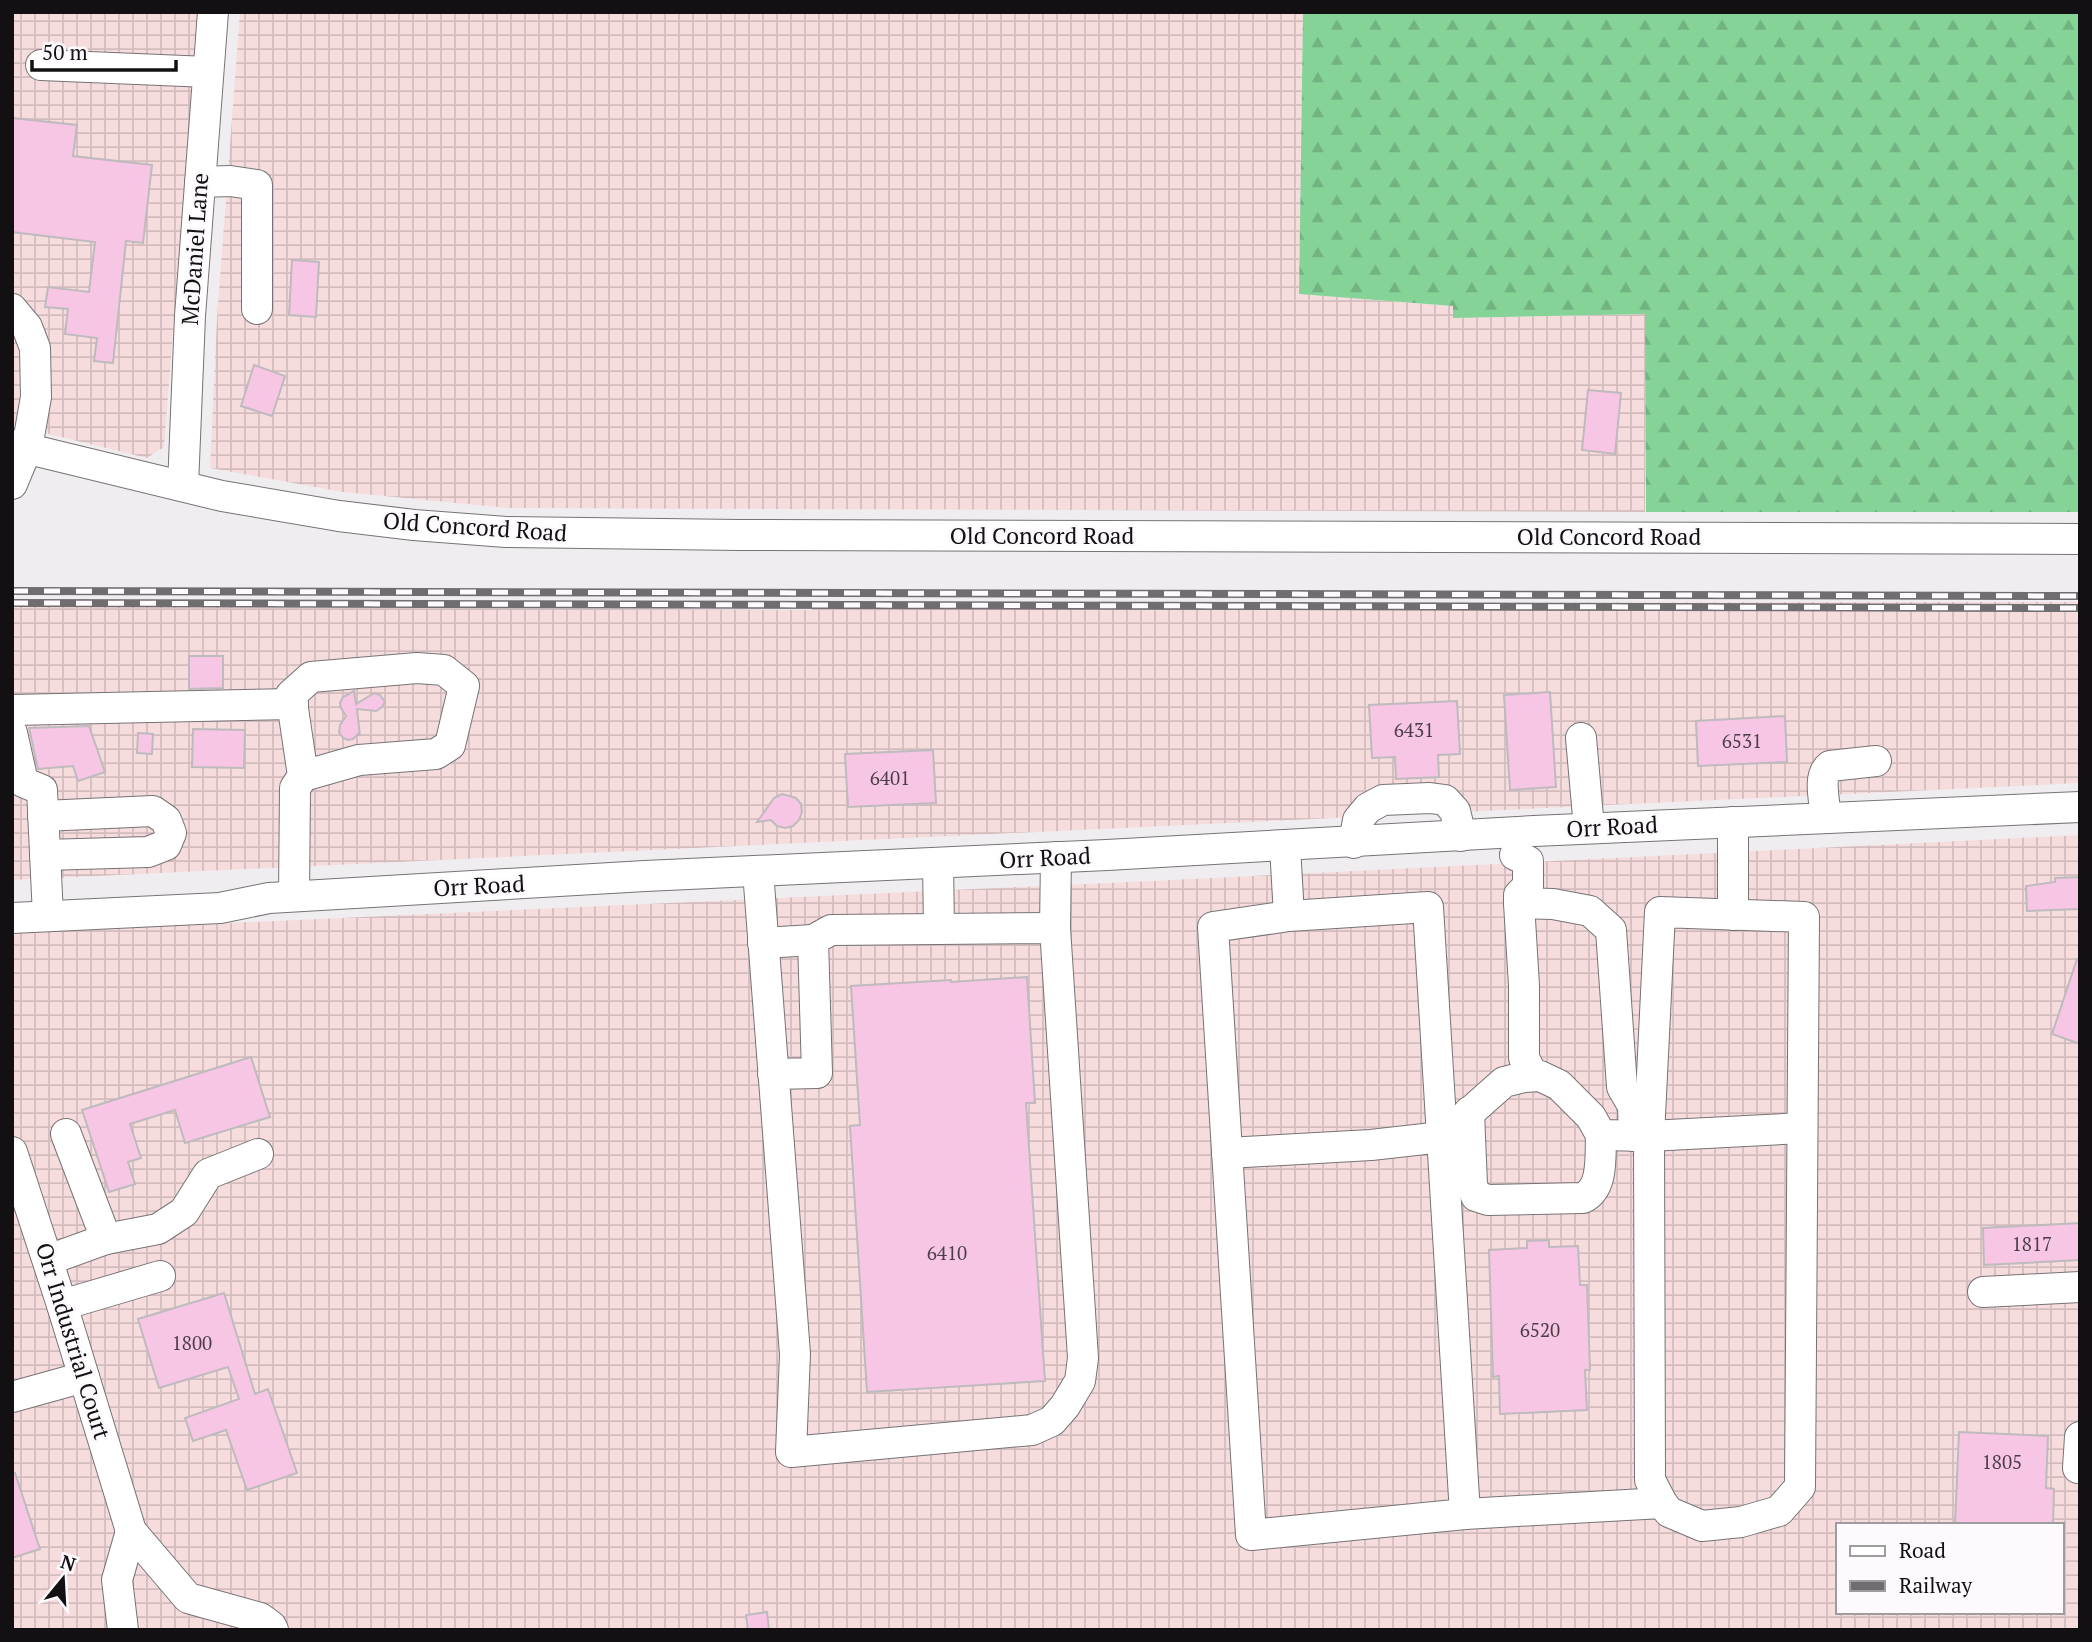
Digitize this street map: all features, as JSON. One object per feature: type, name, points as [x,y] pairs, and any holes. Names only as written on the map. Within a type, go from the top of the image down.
[{"type":"street","name":"McDaniel Lane","points":[[183,486],[190,316],[212,12]]},
{"type":"street","points":[[41,65],[208,72]]},
{"type":"street","points":[[200,182],[230,181],[257,185],[257,309]]},
{"type":"street","points":[[12,309],[27,327],[35,348],[36,397],[20,447],[12,484]]},
{"type":"street","points":[[12,377],[36,397]]},
{"type":"street","name":"Old Concord Road","points":[[20,447],[222,496],[339,516],[506,532],[740,536],[2080,540]]},
{"type":"street","points":[[294,897],[295,788],[303,776],[359,760],[436,754],[450,745],[464,686],[444,670],[417,668],[311,677],[291,695],[303,776]]},
{"type":"street","points":[[12,710],[293,704]]},
{"type":"street","points":[[12,733],[23,782],[42,790],[48,916]]},
{"type":"street","points":[[1581,738],[1588,828]]},
{"type":"street","points":[[1826,817],[1823,777],[1826,769],[1830,766],[1877,761]]},
{"type":"street","points":[[1354,842],[1358,820],[1368,808],[1382,800],[1444,800],[1455,811],[1461,836]]},
{"type":"street","name":"Orr Road","points":[[12,918],[220,908],[269,898],[758,871],[1461,836],[1514,844],[1588,828],[2080,807]]},
{"type":"street","points":[[43,816],[153,811],[166,820],[172,833],[166,845],[148,852],[45,855]]},
{"type":"street","points":[[1733,821],[1733,915]]},
{"type":"street","points":[[1514,844],[1528,861],[1528,886],[1519,899],[1524,986],[1524,1058],[1539,1078]]},
{"type":"street","points":[[1285,846],[1289,916]]},
{"type":"street","points":[[758,871],[795,1354],[791,1452],[1032,1430],[1052,1421],[1080,1381],[1083,1358],[1055,928],[1056,858]]},
{"type":"street","points":[[938,863],[939,929]]},
{"type":"street","points":[[1519,899],[1590,911],[1611,930],[1622,1087],[1633,1106],[1642,1136]]},
{"type":"street","points":[[1465,1514],[1428,907],[1289,916],[1213,928],[1251,1535],[1465,1514],[1662,1503]]},
{"type":"street","points":[[1660,912],[1804,917],[1802,1128],[1800,1487],[1779,1511],[1741,1522],[1702,1526],[1669,1512],[1650,1480],[1642,1136],[1660,912]]},
{"type":"street","points":[[763,943],[813,940],[831,930],[1055,928]]},
{"type":"street","points":[[773,1074],[817,1073],[813,940]]},
{"type":"street","points":[[1504,1082],[1511,1031],[1512,997],[1524,986]]},
{"type":"street","points":[[1227,1153],[1371,1145],[1442,1137],[1469,1112],[1504,1082],[1539,1078],[1559,1085],[1591,1117],[1601,1135],[1598,1180],[1591,1194],[1583,1198],[1488,1200],[1476,1196],[1472,1185],[1469,1112]]},
{"type":"street","points":[[1601,1135],[1642,1136],[1802,1128]]},
{"type":"street","points":[[66,1134],[106,1239]]},
{"type":"street","name":"Orr Industrial Court","points":[[12,1152],[25,1233],[47,1260],[131,1531]]},
{"type":"street","points":[[47,1260],[106,1239],[158,1229],[184,1212],[208,1174],[258,1154]]},
{"type":"street","points":[[62,1305],[160,1276]]},
{"type":"street","points":[[1983,1292],[2080,1287]]},
{"type":"street","points":[[12,1397],[84,1377]]},
{"type":"street","points":[[2078,1468],[2080,1437]]},
{"type":"street","points":[[123,1630],[117,1580],[131,1531]]},
{"type":"street","points":[[131,1531],[188,1598],[260,1618],[273,1630]]},
{"type":"shaded area","points":[[12,12],[198,12],[164,447],[147,458],[12,425]]},
{"type":"shaded area","points":[[240,12],[1303,12],[1299,294],[1453,306],[1454,318],[1646,314],[1645,512],[508,508],[343,492],[210,468],[217,319]]},
{"type":"shaded area","points":[[2080,602],[2080,783],[12,880],[12,606],[812,610],[812,603]]},
{"type":"shaded area","points":[[2080,835],[2080,1630],[12,1630],[12,933]]},
{"type":"green space","points":[[1303,12],[2080,12],[2080,512],[1646,512],[1645,314],[1453,318],[1453,306],[1299,294]]},
{"type":"building","points":[[12,118],[77,125],[73,156],[152,165],[143,243],[126,241],[113,363],[94,361],[97,338],[65,334],[68,309],[45,307],[48,287],[89,292],[95,242],[12,232]]},
{"type":"building","points":[[292,260],[319,262],[316,317],[289,315]]},
{"type":"building","points":[[254,365],[285,376],[272,416],[241,406]]},
{"type":"building","points":[[1588,390],[1621,393],[1615,454],[1582,450]]},
{"type":"building","points":[[189,656],[223,656],[223,688],[189,689]]},
{"type":"building","points":[[354,691],[356,704],[374,693],[380,695],[385,702],[376,711],[357,709],[360,736],[359,733],[348,740],[339,732],[346,716],[340,703],[343,697]]},
{"type":"building","points":[[1550,692],[1556,787],[1510,790],[1504,695]]},
{"type":"building","points":[[1457,701],[1460,754],[1438,755],[1439,777],[1396,779],[1395,757],[1372,758],[1369,705]]},
{"type":"building","points":[[1785,716],[1787,762],[1698,766],[1696,721]]},
{"type":"building","points":[[89,726],[105,772],[78,781],[73,766],[38,769],[29,728]]},
{"type":"building","points":[[193,729],[245,730],[244,768],[192,767]]},
{"type":"building","points":[[138,733],[153,734],[152,754],[137,753]]},
{"type":"building","points":[[933,750],[936,803],[848,807],[845,754]]},
{"type":"building","points":[[782,794],[796,798],[801,804],[799,820],[793,826],[785,828],[777,826],[771,820],[757,822],[774,798]]},
{"type":"building","points":[[2080,877],[2080,909],[2027,911],[2026,886],[2055,882],[2055,878]]},
{"type":"building","points":[[2077,959],[2080,960],[2080,1044],[2052,1034]]},
{"type":"building","points":[[1027,977],[1035,1103],[1026,1103],[1045,1381],[867,1392],[850,1126],[860,1125],[851,986]]},
{"type":"building","points":[[251,1057],[270,1117],[185,1143],[175,1110],[130,1124],[141,1158],[128,1162],[135,1184],[109,1192],[82,1110]]},
{"type":"building","points":[[2080,1223],[2080,1260],[1984,1265],[1983,1228]]},
{"type":"building","points":[[1549,1240],[1549,1247],[1578,1246],[1580,1285],[1587,1285],[1590,1370],[1585,1370],[1587,1410],[1500,1414],[1499,1376],[1493,1377],[1489,1250],[1527,1248],[1527,1241]]},
{"type":"building","points":[[224,1293],[255,1394],[268,1389],[297,1473],[247,1490],[226,1430],[193,1441],[185,1418],[239,1399],[228,1367],[159,1388],[138,1319]]},
{"type":"building","points":[[1959,1432],[2048,1436],[2046,1488],[2054,1489],[2053,1523],[1955,1523]]},
{"type":"building","points":[[15,1473],[40,1549],[12,1558],[12,1474]]},
{"type":"building","points":[[767,1612],[769,1630],[748,1630],[746,1615]]},
{"type":"railway","points":[[12,591],[2080,596]]},
{"type":"railway","points":[[12,603],[2080,608]]}]
